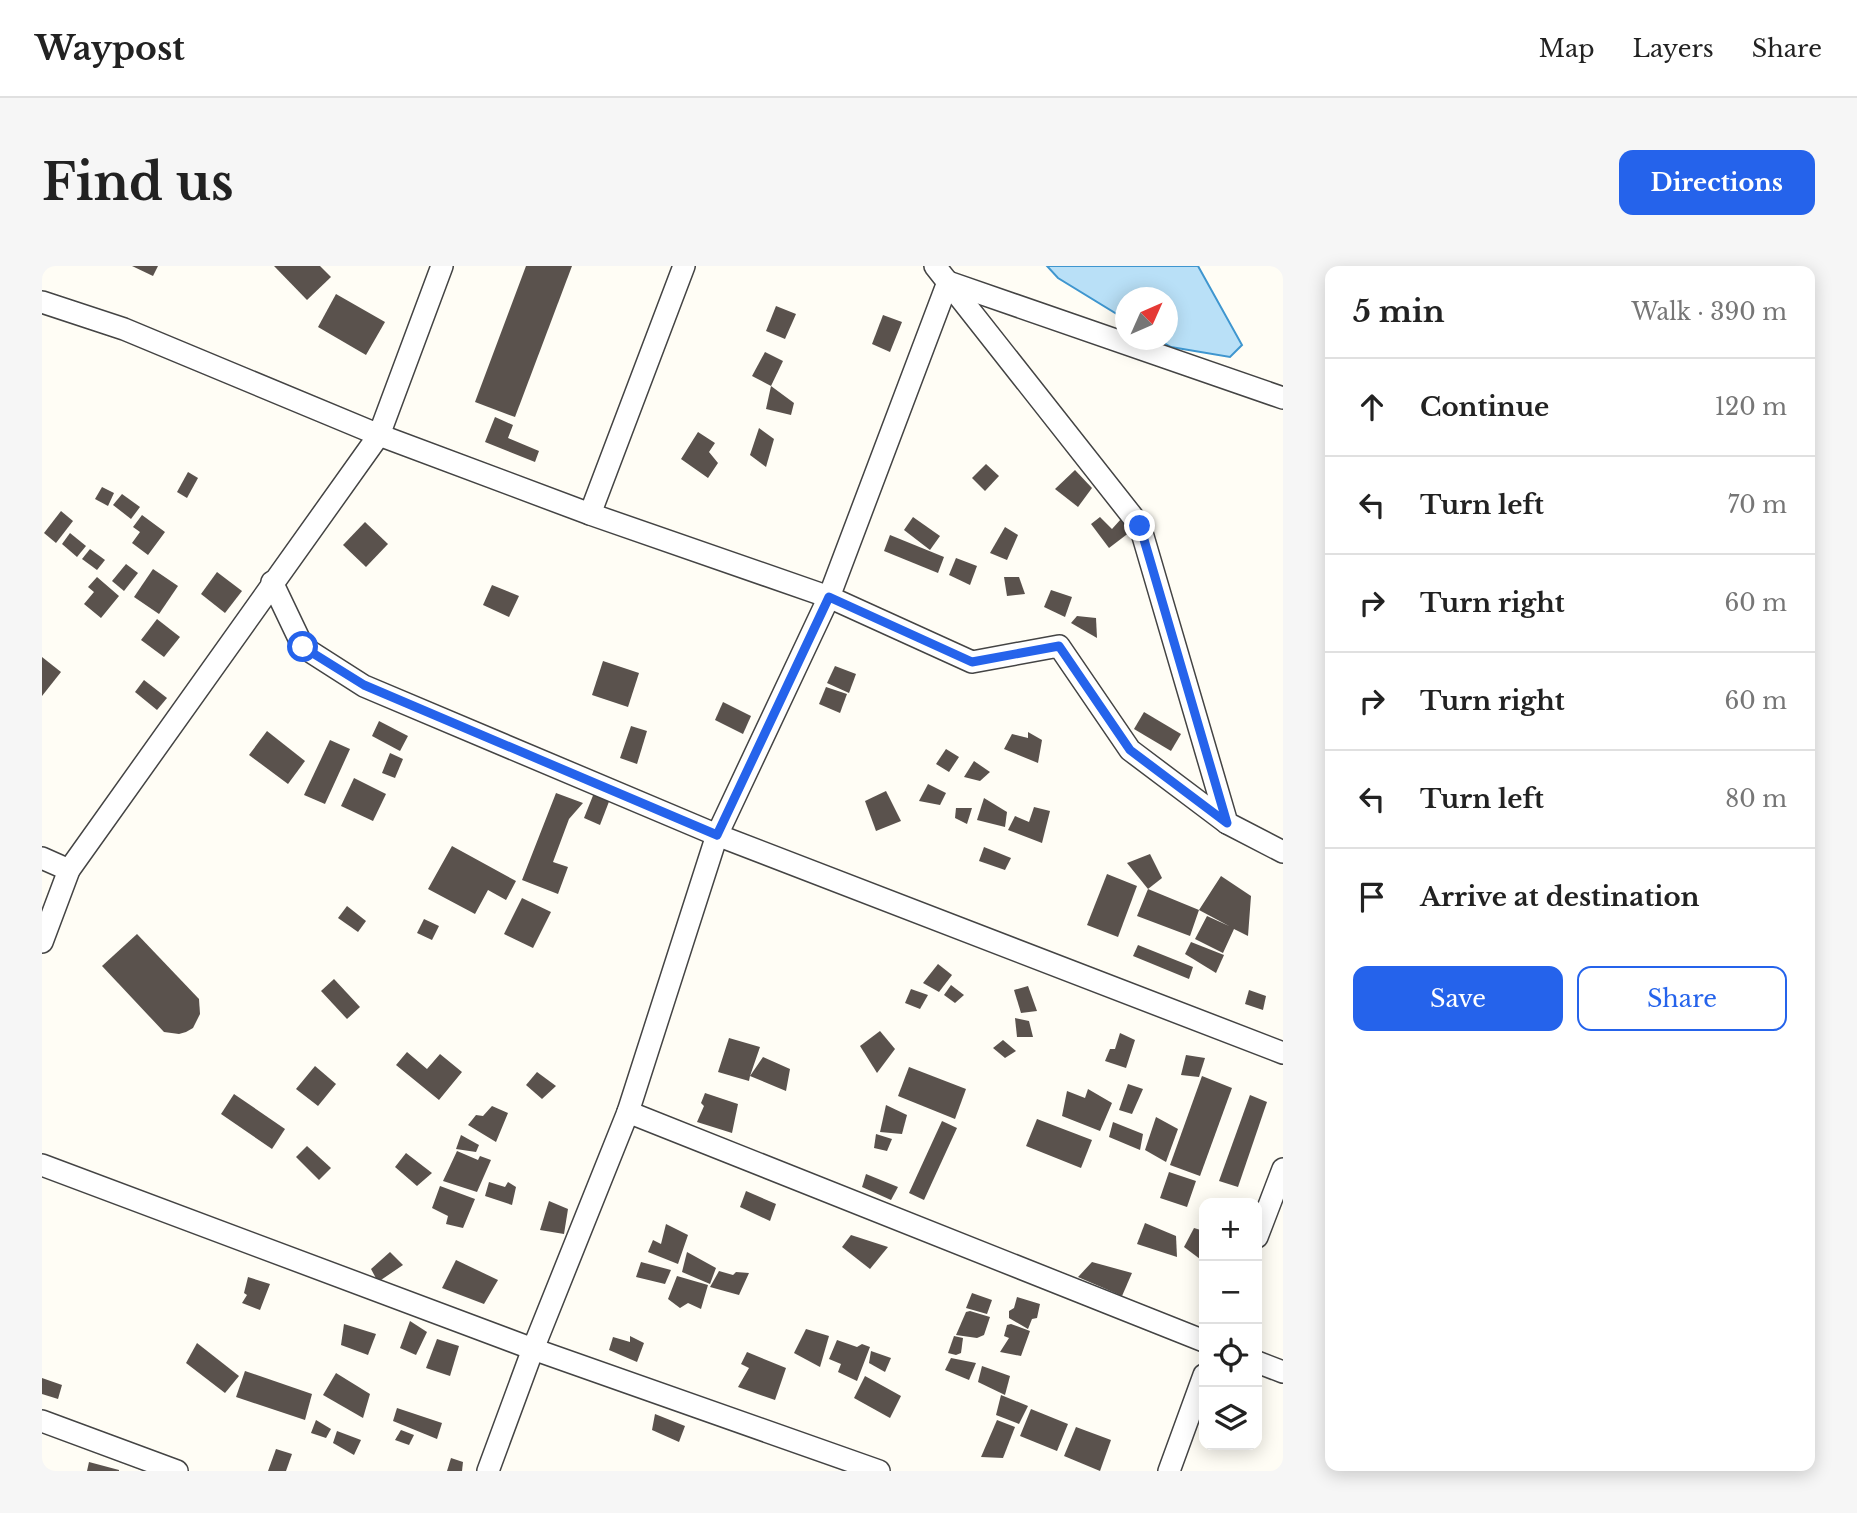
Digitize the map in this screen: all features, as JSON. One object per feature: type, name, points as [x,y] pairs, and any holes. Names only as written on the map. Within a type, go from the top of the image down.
[{"type":"street","points":[[42,942],[69,870],[379,435],[442,266]]},
{"type":"street","points":[[590,514],[684,266]]},
{"type":"street","points":[[942,274],[1283,398]]},
{"type":"street","points":[[488,1471],[533,1349],[628,1112],[717,835],[829,597],[942,274]]},
{"type":"street","points":[[942,274],[1140,526],[1227,823]]},
{"type":"street","points":[[42,302],[124,329],[379,435],[590,514],[829,597],[972,662],[1059,646],[1130,750],[1227,823],[1283,852]]},
{"type":"street","points":[[272,582],[303,647],[364,685],[717,835],[1283,1053]]},
{"type":"street","points":[[42,858],[69,870]]},
{"type":"street","points":[[628,1112],[1199,1339]]},
{"type":"street","points":[[42,1165],[533,1349],[878,1471]]},
{"type":"street","points":[[1262,1224],[1283,1169]]},
{"type":"street","points":[[1262,1364],[1283,1372]]},
{"type":"street","points":[[1168,1471],[1200,1387]]},
{"type":"street","points":[[42,1421],[149,1465],[177,1471]]},
{"type":"water","points":[[1047,266],[1198,266],[1242,345],[1230,357],[1178,348],[1178,287],[1115,287],[1115,313],[1058,278]]},
{"type":"building","points":[[132,266],[158,266],[153,276]]},
{"type":"building","points":[[274,266],[320,266],[331,277],[307,300]]},
{"type":"building","points":[[526,266],[572,266],[515,417],[475,402]]},
{"type":"building","points":[[336,294],[385,322],[366,355],[318,327]]},
{"type":"building","points":[[776,306],[796,314],[785,339],[766,331]]},
{"type":"building","points":[[883,315],[902,322],[890,352],[872,344]]},
{"type":"building","points":[[765,352],[783,361],[771,386],[752,376]]},
{"type":"building","points":[[771,386],[794,403],[791,415],[766,409]]},
{"type":"building","points":[[495,417],[513,425],[508,438],[539,451],[535,462],[485,442]]},
{"type":"building","points":[[759,428],[774,439],[766,467],[750,455]]},
{"type":"building","points":[[698,432],[715,443],[709,452],[718,463],[708,478],[681,459]]},
{"type":"building","points":[[986,464],[999,476],[985,491],[972,478]]},
{"type":"building","points":[[1075,470],[1092,488],[1078,507],[1055,489]]},
{"type":"building","points":[[188,472],[198,478],[187,498],[177,492]]},
{"type":"building","points":[[102,487],[114,493],[108,506],[95,499]]},
{"type":"building","points":[[122,494],[140,507],[131,519],[113,505]]},
{"type":"building","points":[[61,511],[73,521],[56,543],[44,533]]},
{"type":"building","points":[[142,515],[165,532],[148,555],[132,543],[140,532],[133,527]]},
{"type":"building","points":[[913,517],[940,536],[930,550],[904,530]]},
{"type":"building","points":[[1100,517],[1112,529],[1121,519],[1130,532],[1109,548],[1091,524]]},
{"type":"building","points":[[365,522],[388,544],[366,567],[343,545]]},
{"type":"building","points":[[1005,527],[1018,535],[1007,560],[990,553]]},
{"type":"building","points":[[70,533],[86,546],[77,557],[62,544]]},
{"type":"building","points":[[890,535],[944,557],[938,573],[884,551]]},
{"type":"building","points":[[90,549],[105,560],[97,570],[82,559]]},
{"type":"building","points":[[956,558],[977,566],[970,585],[949,575]]},
{"type":"building","points":[[126,564],[138,573],[124,591],[112,581]]},
{"type":"building","points":[[153,569],[178,586],[159,614],[134,597]]},
{"type":"building","points":[[217,572],[242,591],[225,613],[201,594]]},
{"type":"building","points":[[97,577],[119,596],[101,618],[84,604],[94,592],[88,587]]},
{"type":"building","points":[[1004,577],[1019,577],[1025,594],[1007,596]]},
{"type":"building","points":[[492,585],[519,596],[509,617],[483,605]]},
{"type":"building","points":[[1051,590],[1072,597],[1065,617],[1044,607]]},
{"type":"building","points":[[1077,616],[1096,618],[1097,638],[1071,623]]},
{"type":"building","points":[[157,619],[180,637],[164,657],[141,640]]},
{"type":"building","points":[[42,657],[61,672],[42,696]]},
{"type":"building","points":[[603,661],[639,673],[628,707],[592,695]]},
{"type":"building","points":[[835,666],[856,674],[849,693],[827,683]]},
{"type":"building","points":[[144,680],[167,698],[157,710],[135,692]]},
{"type":"building","points":[[826,687],[847,694],[840,713],[819,704]]},
{"type":"building","points":[[723,702],[751,716],[743,734],[715,720]]},
{"type":"building","points":[[1144,712],[1181,734],[1171,751],[1134,729]]},
{"type":"building","points":[[379,721],[408,736],[400,751],[372,736]]},
{"type":"building","points":[[631,726],[647,731],[637,764],[620,758]]},
{"type":"building","points":[[267,731],[305,761],[288,784],[249,755]]},
{"type":"building","points":[[1028,732],[1042,740],[1038,763],[1004,749],[1012,734],[1028,738]]},
{"type":"building","points":[[330,740],[350,749],[325,804],[304,795]]},
{"type":"building","points":[[946,749],[959,757],[949,772],[936,764]]},
{"type":"building","points":[[390,753],[403,759],[395,778],[382,773]]},
{"type":"building","points":[[974,761],[990,772],[980,781],[964,777]]},
{"type":"building","points":[[354,778],[386,794],[373,821],[341,806]]},
{"type":"building","points":[[928,784],[946,793],[940,805],[919,801]]},
{"type":"building","points":[[886,791],[901,821],[876,831],[865,801]]},
{"type":"building","points":[[556,793],[583,803],[569,819],[553,862],[568,867],[558,894],[522,880]]},
{"type":"building","points":[[594,793],[610,799],[600,825],[584,818]]},
{"type":"building","points":[[984,798],[1007,812],[1005,827],[977,820]]},
{"type":"building","points":[[1034,807],[1050,811],[1042,843],[1008,830],[1015,816],[1029,822]]},
{"type":"building","points":[[956,808],[972,808],[967,824],[955,818]]},
{"type":"building","points":[[452,846],[516,881],[506,900],[488,890],[475,914],[428,889]]},
{"type":"building","points":[[984,847],[1011,858],[1005,870],[979,861]]},
{"type":"building","points":[[1150,854],[1162,878],[1148,889],[1127,863]]},
{"type":"building","points":[[1107,874],[1137,886],[1118,937],[1087,925]]},
{"type":"building","points":[[1221,876],[1251,896],[1248,936],[1234,929],[1223,953],[1195,939],[1207,916],[1229,926],[1199,910]]},
{"type":"building","points":[[1148,889],[1199,910],[1190,936],[1137,916]]},
{"type":"building","points":[[522,898],[551,912],[533,948],[504,934]]},
{"type":"building","points":[[347,906],[366,921],[358,932],[338,918]]},
{"type":"building","points":[[424,919],[439,926],[432,940],[417,933]]},
{"type":"building","points":[[137,934],[199,999],[200,1014],[193,1028],[186,1032],[164,1032],[102,966]]},
{"type":"building","points":[[1191,942],[1224,955],[1216,973],[1185,954]]},
{"type":"building","points":[[1138,945],[1193,967],[1189,979],[1133,956]]},
{"type":"building","points":[[938,964],[952,975],[939,992],[923,983]]},
{"type":"building","points":[[334,979],[360,1007],[347,1019],[321,991]]},
{"type":"building","points":[[951,985],[964,995],[955,1003],[944,995]]},
{"type":"building","points":[[1028,986],[1037,1011],[1021,1013],[1014,990]]},
{"type":"building","points":[[911,989],[928,995],[920,1009],[905,1003]]},
{"type":"building","points":[[1249,990],[1266,996],[1263,1010],[1245,1004]]},
{"type":"building","points":[[1015,1018],[1029,1021],[1033,1037],[1017,1037]]},
{"type":"building","points":[[880,1031],[895,1049],[877,1073],[860,1046]]},
{"type":"building","points":[[1120,1033],[1135,1040],[1126,1068],[1105,1061],[1110,1049],[1115,1049]]},
{"type":"building","points":[[729,1038],[760,1047],[749,1081],[718,1072]]},
{"type":"building","points":[[1003,1040],[1016,1051],[1005,1058],[993,1048]]},
{"type":"building","points":[[407,1052],[427,1069],[440,1054],[462,1072],[439,1100],[396,1065]]},
{"type":"building","points":[[1186,1055],[1205,1058],[1199,1077],[1181,1075]]},
{"type":"building","points":[[763,1057],[790,1069],[786,1091],[750,1076]]},
{"type":"building","points":[[315,1066],[336,1084],[318,1106],[296,1089]]},
{"type":"building","points":[[909,1067],[966,1089],[955,1119],[898,1096]]},
{"type":"building","points":[[537,1072],[556,1086],[542,1099],[526,1085]]},
{"type":"building","points":[[1202,1076],[1232,1088],[1200,1176],[1170,1165]]},
{"type":"building","points":[[1128,1084],[1143,1089],[1132,1114],[1119,1110]]},
{"type":"building","points":[[1088,1089],[1112,1103],[1100,1131],[1062,1116],[1067,1091],[1085,1098]]},
{"type":"building","points":[[705,1093],[738,1104],[732,1133],[697,1122],[704,1106],[701,1103]]},
{"type":"building","points":[[234,1094],[285,1129],[272,1149],[221,1114]]},
{"type":"building","points":[[1250,1095],[1267,1102],[1238,1187],[1219,1181]]},
{"type":"building","points":[[886,1105],[907,1115],[902,1134],[880,1132]]},
{"type":"building","points":[[492,1106],[508,1113],[496,1142],[468,1125],[476,1115],[483,1116]]},
{"type":"building","points":[[1156,1117],[1178,1129],[1166,1162],[1145,1150]]},
{"type":"building","points":[[1037,1119],[1092,1140],[1081,1168],[1026,1146]]},
{"type":"building","points":[[942,1121],[957,1128],[924,1200],[909,1193]]},
{"type":"building","points":[[1113,1122],[1143,1134],[1140,1150],[1109,1137]]},
{"type":"building","points":[[876,1134],[892,1139],[887,1151],[874,1148]]},
{"type":"building","points":[[461,1135],[479,1145],[476,1152],[456,1149]]},
{"type":"building","points":[[307,1146],[331,1168],[319,1180],[296,1157]]},
{"type":"building","points":[[457,1151],[478,1160],[480,1156],[491,1160],[477,1192],[443,1181]]},
{"type":"building","points":[[406,1153],[432,1173],[417,1186],[395,1167]]},
{"type":"building","points":[[1169,1172],[1196,1181],[1187,1207],[1160,1198]]},
{"type":"building","points":[[866,1174],[898,1187],[891,1200],[862,1187]]},
{"type":"building","points":[[489,1182],[505,1187],[508,1182],[516,1187],[512,1205],[485,1196]]},
{"type":"building","points":[[440,1186],[475,1199],[463,1228],[446,1224],[448,1216],[432,1208]]},
{"type":"building","points":[[746,1191],[776,1204],[770,1221],[740,1207]]},
{"type":"building","points":[[549,1201],[568,1209],[564,1234],[540,1230]]},
{"type":"building","points":[[1145,1223],[1176,1236],[1177,1257],[1137,1244]]},
{"type":"building","points":[[666,1224],[688,1235],[678,1264],[648,1252],[653,1240],[661,1244]]},
{"type":"building","points":[[1194,1228],[1199,1230],[1199,1258],[1184,1247]]},
{"type":"building","points":[[851,1235],[888,1247],[870,1269],[842,1247]]},
{"type":"building","points":[[390,1252],[403,1265],[378,1282],[371,1269]]},
{"type":"building","points":[[687,1252],[716,1268],[710,1284],[682,1272]]},
{"type":"building","points":[[456,1260],[498,1280],[484,1304],[442,1288]]},
{"type":"building","points":[[641,1262],[671,1270],[665,1284],[636,1277]]},
{"type":"building","points":[[1092,1262],[1132,1273],[1122,1296],[1078,1277]]},
{"type":"building","points":[[719,1271],[733,1275],[736,1272],[749,1273],[739,1295],[710,1287]]},
{"type":"building","points":[[677,1276],[708,1285],[701,1309],[688,1303],[680,1308],[668,1299]]},
{"type":"building","points":[[248,1277],[270,1284],[260,1310],[242,1303],[247,1295],[244,1293]]},
{"type":"building","points":[[972,1293],[992,1300],[987,1314],[966,1308]]},
{"type":"building","points":[[1017,1297],[1040,1304],[1037,1318],[1032,1319],[1028,1329],[1009,1318],[1009,1311],[1014,1308]]},
{"type":"building","points":[[966,1312],[990,1317],[984,1335],[977,1338],[956,1335]]},
{"type":"building","points":[[410,1321],[427,1332],[416,1355],[400,1348]]},
{"type":"building","points":[[344,1324],[376,1334],[368,1355],[341,1345]]},
{"type":"building","points":[[1007,1325],[1030,1331],[1021,1356],[1000,1352],[1009,1338],[1004,1336]]},
{"type":"building","points":[[806,1329],[829,1336],[820,1367],[794,1353]]},
{"type":"building","points":[[630,1336],[644,1343],[637,1362],[609,1350],[613,1337],[630,1342]]},
{"type":"building","points":[[954,1336],[963,1338],[961,1353],[956,1355],[948,1353]]},
{"type":"building","points":[[437,1339],[459,1346],[450,1376],[426,1368]]},
{"type":"building","points":[[837,1340],[857,1347],[862,1344],[870,1347],[857,1381],[838,1372],[841,1364],[829,1359]]},
{"type":"building","points":[[197,1343],[239,1376],[225,1393],[186,1363]]},
{"type":"building","points":[[871,1351],[891,1358],[885,1372],[869,1363]]},
{"type":"building","points":[[747,1352],[786,1368],[775,1400],[738,1387],[749,1368],[741,1364]]},
{"type":"building","points":[[951,1358],[976,1363],[969,1380],[945,1370]]},
{"type":"building","points":[[982,1366],[1010,1376],[1005,1395],[978,1382]]},
{"type":"building","points":[[245,1371],[312,1394],[305,1420],[236,1397]]},
{"type":"building","points":[[336,1373],[370,1394],[363,1418],[323,1395]]},
{"type":"building","points":[[865,1376],[901,1396],[890,1418],[854,1398]]},
{"type":"building","points":[[42,1378],[62,1385],[58,1399],[42,1394]]},
{"type":"building","points":[[1001,1395],[1028,1406],[1019,1424],[996,1415]]},
{"type":"building","points":[[397,1408],[442,1423],[437,1439],[393,1421]]},
{"type":"building","points":[[1031,1409],[1068,1424],[1057,1451],[1020,1436]]},
{"type":"building","points":[[655,1414],[685,1426],[679,1442],[652,1430]]},
{"type":"building","points":[[316,1420],[331,1429],[326,1438],[311,1433]]},
{"type":"building","points":[[997,1420],[1015,1427],[1003,1458],[981,1457]]},
{"type":"building","points":[[1076,1427],[1111,1440],[1100,1471],[1064,1456]]},
{"type":"building","points":[[401,1430],[414,1435],[409,1445],[395,1440]]},
{"type":"building","points":[[337,1431],[361,1440],[354,1455],[333,1443]]},
{"type":"building","points":[[276,1449],[292,1454],[286,1471],[268,1471]]},
{"type":"building","points":[[451,1458],[463,1462],[462,1471],[447,1471]]},
{"type":"building","points":[[89,1462],[119,1470],[119,1471],[87,1471]]},
{"type":"route","points":[[303,647],[364,685],[717,835],[829,597],[972,662],[1059,646],[1130,750],[1227,823],[1140,526]]}]
